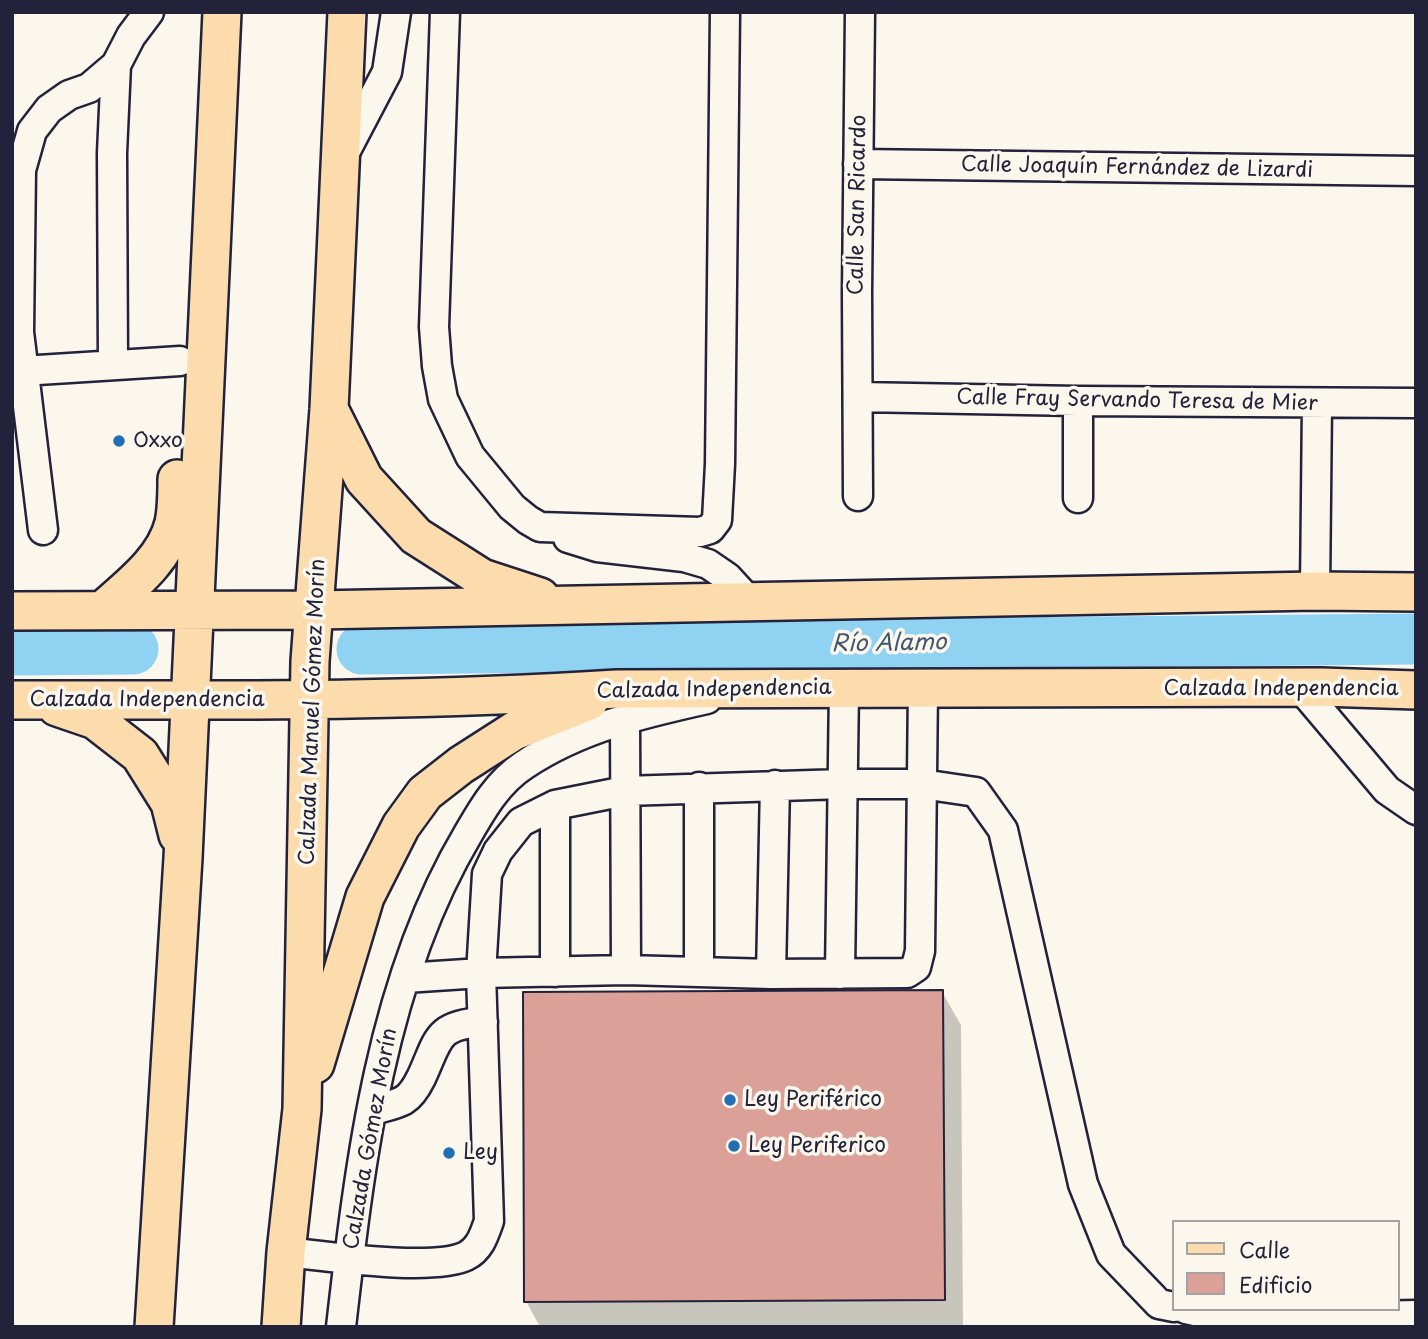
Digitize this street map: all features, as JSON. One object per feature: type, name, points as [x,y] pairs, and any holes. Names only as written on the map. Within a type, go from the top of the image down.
[{"type":"main road","points":[[154,1327],[183,858],[222,12]]},
{"type":"main road","name":"Calzada Manuel Gómez Morín","points":[[281,1327],[286,1252],[302,1109],[310,661],[329,409],[348,12]]},
{"type":"main road","points":[[103,610],[138,578],[160,553],[174,524],[181,342],[186,318],[210,267]]},
{"type":"main road","points":[[329,409],[364,479],[416,536],[482,578],[568,606]]},
{"type":"main road","points":[[12,611],[315,610],[1315,591],[1416,592]]},
{"type":"main road","name":"Calzada Independencia","points":[[24,700],[191,701],[529,695],[621,704],[750,689],[1300,687],[1416,690]]},
{"type":"main road","points":[[24,700],[95,720],[140,755],[170,803],[183,858]]},
{"type":"main road","points":[[302,1109],[365,897],[401,826],[425,793],[461,765],[514,731],[621,704]]},
{"type":"street","points":[[43,530],[15,331],[17,170],[32,131],[49,109],[69,95],[89,88],[116,65],[131,36],[149,12]]},
{"type":"street","points":[[341,161],[387,72],[396,12]]},
{"type":"street","points":[[445,12],[435,327],[437,366],[443,398],[470,456],[512,507],[540,527],[597,547],[684,557],[708,564],[727,577],[750,602]]},
{"type":"street","points":[[540,527],[700,532],[710,530],[717,520],[720,464],[725,12]]},
{"type":"street","name":"Calle San Ricardo","points":[[858,496],[860,12]]},
{"type":"street","points":[[113,365],[112,153],[116,65]]},
{"type":"street","name":"Calle Joaquín Fernández de Lizardi","points":[[858,164],[1416,172]]},
{"type":"street","points":[[22,371],[180,361]]},
{"type":"street","name":"Calle Fray Servando Teresa de Mier","points":[[858,397],[1416,403]]},
{"type":"street","points":[[1078,401],[1078,498]]},
{"type":"street","points":[[1315,591],[1317,403]]},
{"type":"street","points":[[1300,687],[1387,790],[1416,810]]},
{"type":"street","points":[[841,974],[844,688]]},
{"type":"street","points":[[405,978],[481,973],[626,970],[771,974],[907,973],[916,967],[920,951],[923,688]]},
{"type":"street","points":[[621,704],[625,791],[626,970]]},
{"type":"street","name":"Calzada Gómez Morín","points":[[341,1327],[385,1042],[416,943],[454,857],[491,795],[523,765],[577,736],[621,704]]},
{"type":"street","points":[[286,1252],[350,1259],[438,1263],[466,1256],[481,1244],[489,1221],[481,973],[487,874],[498,851],[521,822],[555,805],[625,791],[775,785],[922,784],[976,792],[1003,830],[1083,1184],[1111,1254],[1159,1304],[1172,1307]]},
{"type":"street","points":[[771,974],[775,785]]},
{"type":"street","points":[[699,787],[699,972]]},
{"type":"street","points":[[555,805],[555,972]]},
{"type":"street","points":[[373,1110],[405,1099],[415,1089],[436,1040],[448,1030],[461,1024],[483,1022]]},
{"type":"street","points":[[1195,1311],[1231,1319],[1416,1315]]},
{"type":"building","name":"Ley Periferico","points":[[943,990],[945,1300],[524,1302],[523,992]]},
{"type":"waterway","name":"Río Alamo","points":[[362,649],[1416,639]]},
{"type":"waterway","name":"Río Alamo","points":[[12,650],[133,649]]},
{"type":"place","name":"Oxxo","points":[[119,441]]},
{"type":"place","name":"Ley Periférico","points":[[730,1100]]},
{"type":"place","name":"Ley Periferico","points":[[734,1146]]},
{"type":"place","name":"Ley","points":[[449,1153]]}]
